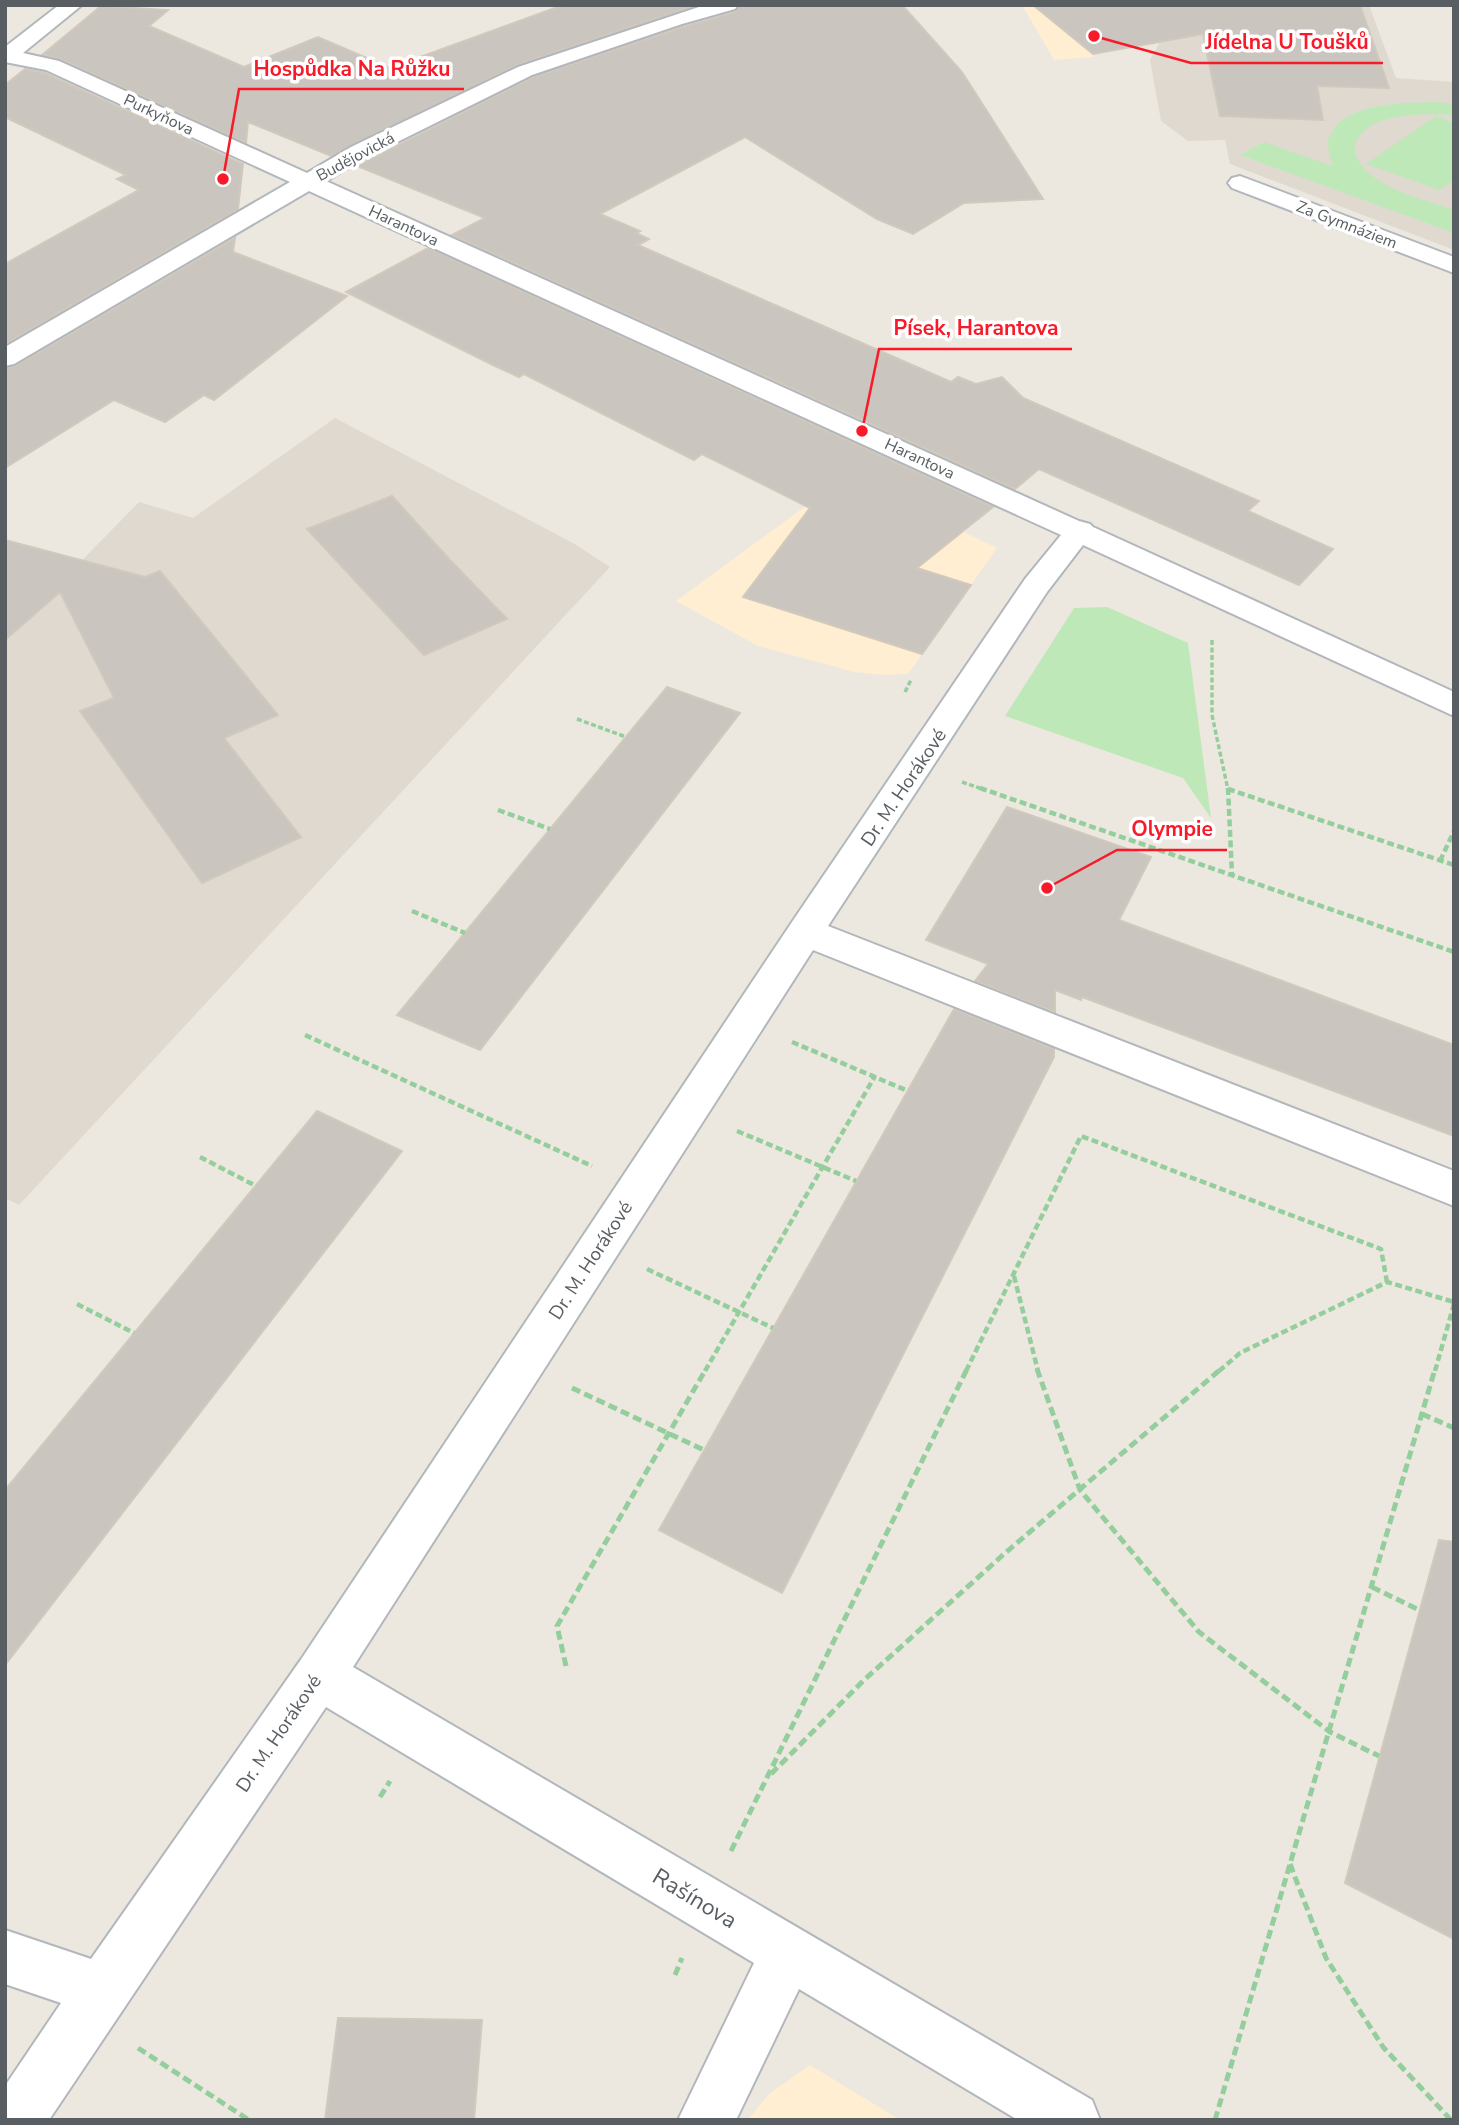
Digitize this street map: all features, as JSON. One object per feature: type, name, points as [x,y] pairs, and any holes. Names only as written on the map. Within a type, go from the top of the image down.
[{"type":"street","points":[[6,56],[72,5]]},
{"type":"street","name":"Budějovická","points":[[5,358],[359,152],[525,71],[675,20],[728,5]]},
{"type":"street","name":"Purkyňova","points":[[6,56],[52,65],[308,181]]},
{"type":"street","name":"Harantova","points":[[308,181],[1080,530],[1454,705]]},
{"type":"street","name":"Za Gymnáziem","points":[[1240,183],[1454,266]]},
{"type":"street","name":"Dr. M. Horákové","points":[[16,2120],[318,1675],[805,932],[1037,586],[1080,530]]},
{"type":"street","points":[[805,932],[1454,1189]]},
{"type":"street","name":"Rašínova","points":[[318,1675],[1072,2120]]},
{"type":"street","points":[[706,2120],[788,1953]]},
{"type":"street","points":[[5,1957],[102,1990]]},
{"type":"path","points":[[1212,636],[1212,715],[1228,789],[1232,875]]},
{"type":"path","points":[[577,719],[626,737]]},
{"type":"path","points":[[950,778],[1454,953]]},
{"type":"path","points":[[1228,789],[1454,865]]},
{"type":"path","points":[[498,810],[550,829]]},
{"type":"path","points":[[1440,861],[1454,831]]},
{"type":"path","points":[[411,911],[465,933]]},
{"type":"path","points":[[305,1035],[599,1170]]},
{"type":"path","points":[[786,1040],[908,1091]]},
{"type":"path","points":[[566,1666],[557,1626],[875,1076]]},
{"type":"path","points":[[730,1128],[856,1181]]},
{"type":"path","points":[[1215,2120],[1454,1303],[1387,1282],[1240,1353],[1004,1554],[864,1680],[767,1778],[1081,1136],[1381,1249],[1387,1282]]},
{"type":"path","points":[[200,1157],[256,1186]]},
{"type":"path","points":[[642,1266],[774,1328]]},
{"type":"path","points":[[1013,1275],[1040,1380],[1080,1490],[1199,1632],[1329,1732],[1379,1756]]},
{"type":"path","points":[[77,1304],[134,1333]]},
{"type":"path","points":[[566,1386],[704,1450]]},
{"type":"path","points":[[1422,1414],[1454,1428]]},
{"type":"path","points":[[1372,1587],[1419,1610]]},
{"type":"path","points":[[1290,1863],[1326,1958],[1383,2047],[1451,2120]]},
{"type":"path","points":[[137,2047],[249,2120]]},
{"type":"shaded area","points":[[1022,5],[1135,5],[1102,52],[1094,54],[1094,57],[1054,60]]},
{"type":"shaded area","points":[[1156,5],[1369,5],[1396,78],[1454,82],[1454,250],[1230,164],[1225,140],[1188,141],[1161,121],[1150,60],[1166,31]]},
{"type":"shaded area","points":[[335,418],[573,543],[610,567],[19,1205],[5,1198],[5,639],[139,502],[193,518]]},
{"type":"shaded area","points":[[855,470],[972,525],[964,532],[997,548],[908,674],[855,672],[758,646],[676,601]]},
{"type":"shaded area","points":[[810,2065],[900,2120],[748,2120],[770,2093]]},
{"type":"green space","points":[[1437,102],[1454,104],[1454,115],[1412,115],[1382,121],[1360,135],[1355,151],[1361,165],[1379,181],[1454,210],[1454,233],[1240,155],[1264,142],[1332,166],[1327,141],[1338,124],[1350,115],[1386,105]]},
{"type":"green space","points":[[1436,116],[1454,123],[1454,180],[1439,190],[1366,164]]},
{"type":"green space","points":[[1107,607],[1188,643],[1211,818],[1183,778],[1005,716],[1074,608]]},
{"type":"building","points":[[563,5],[696,5],[517,65],[331,156],[248,122],[246,143],[60,59],[42,55],[101,6],[168,10],[149,26],[244,67],[318,37],[390,68]]},
{"type":"building","points":[[740,5],[902,5],[962,72],[1043,199],[964,203],[913,234],[877,219],[745,137],[600,214],[640,231],[636,233],[649,239],[638,245],[951,382],[958,377],[976,384],[1002,377],[1023,398],[1259,501],[1248,511],[1333,549],[1299,585],[1039,469],[1015,489],[452,235],[485,218],[357,166],[533,77],[736,12]]},
{"type":"building","points":[[1033,5],[1360,5],[1389,88],[1317,86],[1323,120],[1220,116],[1203,34],[1093,54]]},
{"type":"building","points":[[25,69],[45,73],[243,164],[238,209],[5,344],[5,264],[139,190],[117,179],[126,175],[5,117],[5,85]]},
{"type":"building","points":[[235,238],[233,252],[347,296],[214,400],[204,395],[165,422],[114,400],[5,468],[5,368],[15,366]]},
{"type":"building","points":[[428,248],[993,507],[917,568],[971,585],[922,654],[743,597],[810,508],[702,454],[694,460],[524,374],[519,377],[495,366],[346,292]]},
{"type":"building","points":[[392,496],[507,619],[424,655],[307,529]]},
{"type":"building","points":[[5,540],[145,577],[160,571],[278,715],[224,738],[301,837],[202,883],[80,711],[114,698],[60,592],[5,640]]},
{"type":"building","points":[[667,687],[740,713],[480,1050],[397,1015]]},
{"type":"building","points":[[1007,807],[1151,857],[1119,920],[1454,1045],[1454,1136],[1082,997],[1081,1000],[1055,990],[1055,1012],[975,981],[988,964],[926,940]]},
{"type":"building","points":[[954,1009],[1054,1049],[1054,1057],[782,1593],[659,1530]]},
{"type":"building","points":[[317,1111],[402,1151],[5,1665],[5,1490]]},
{"type":"building","points":[[1439,1540],[1454,1542],[1454,1939],[1345,1883]]},
{"type":"building","points":[[338,2018],[482,2020],[474,2120],[325,2120]]},
{"type":"place","name":"Jídelna U Toušků","points":[[1094,36]]},
{"type":"place","name":"Hospůdka Na Růžku","points":[[223,179]]},
{"type":"place","name":"Písek, Harantova","points":[[862,431]]},
{"type":"place","name":"Olympie","points":[[1047,888]]}]
